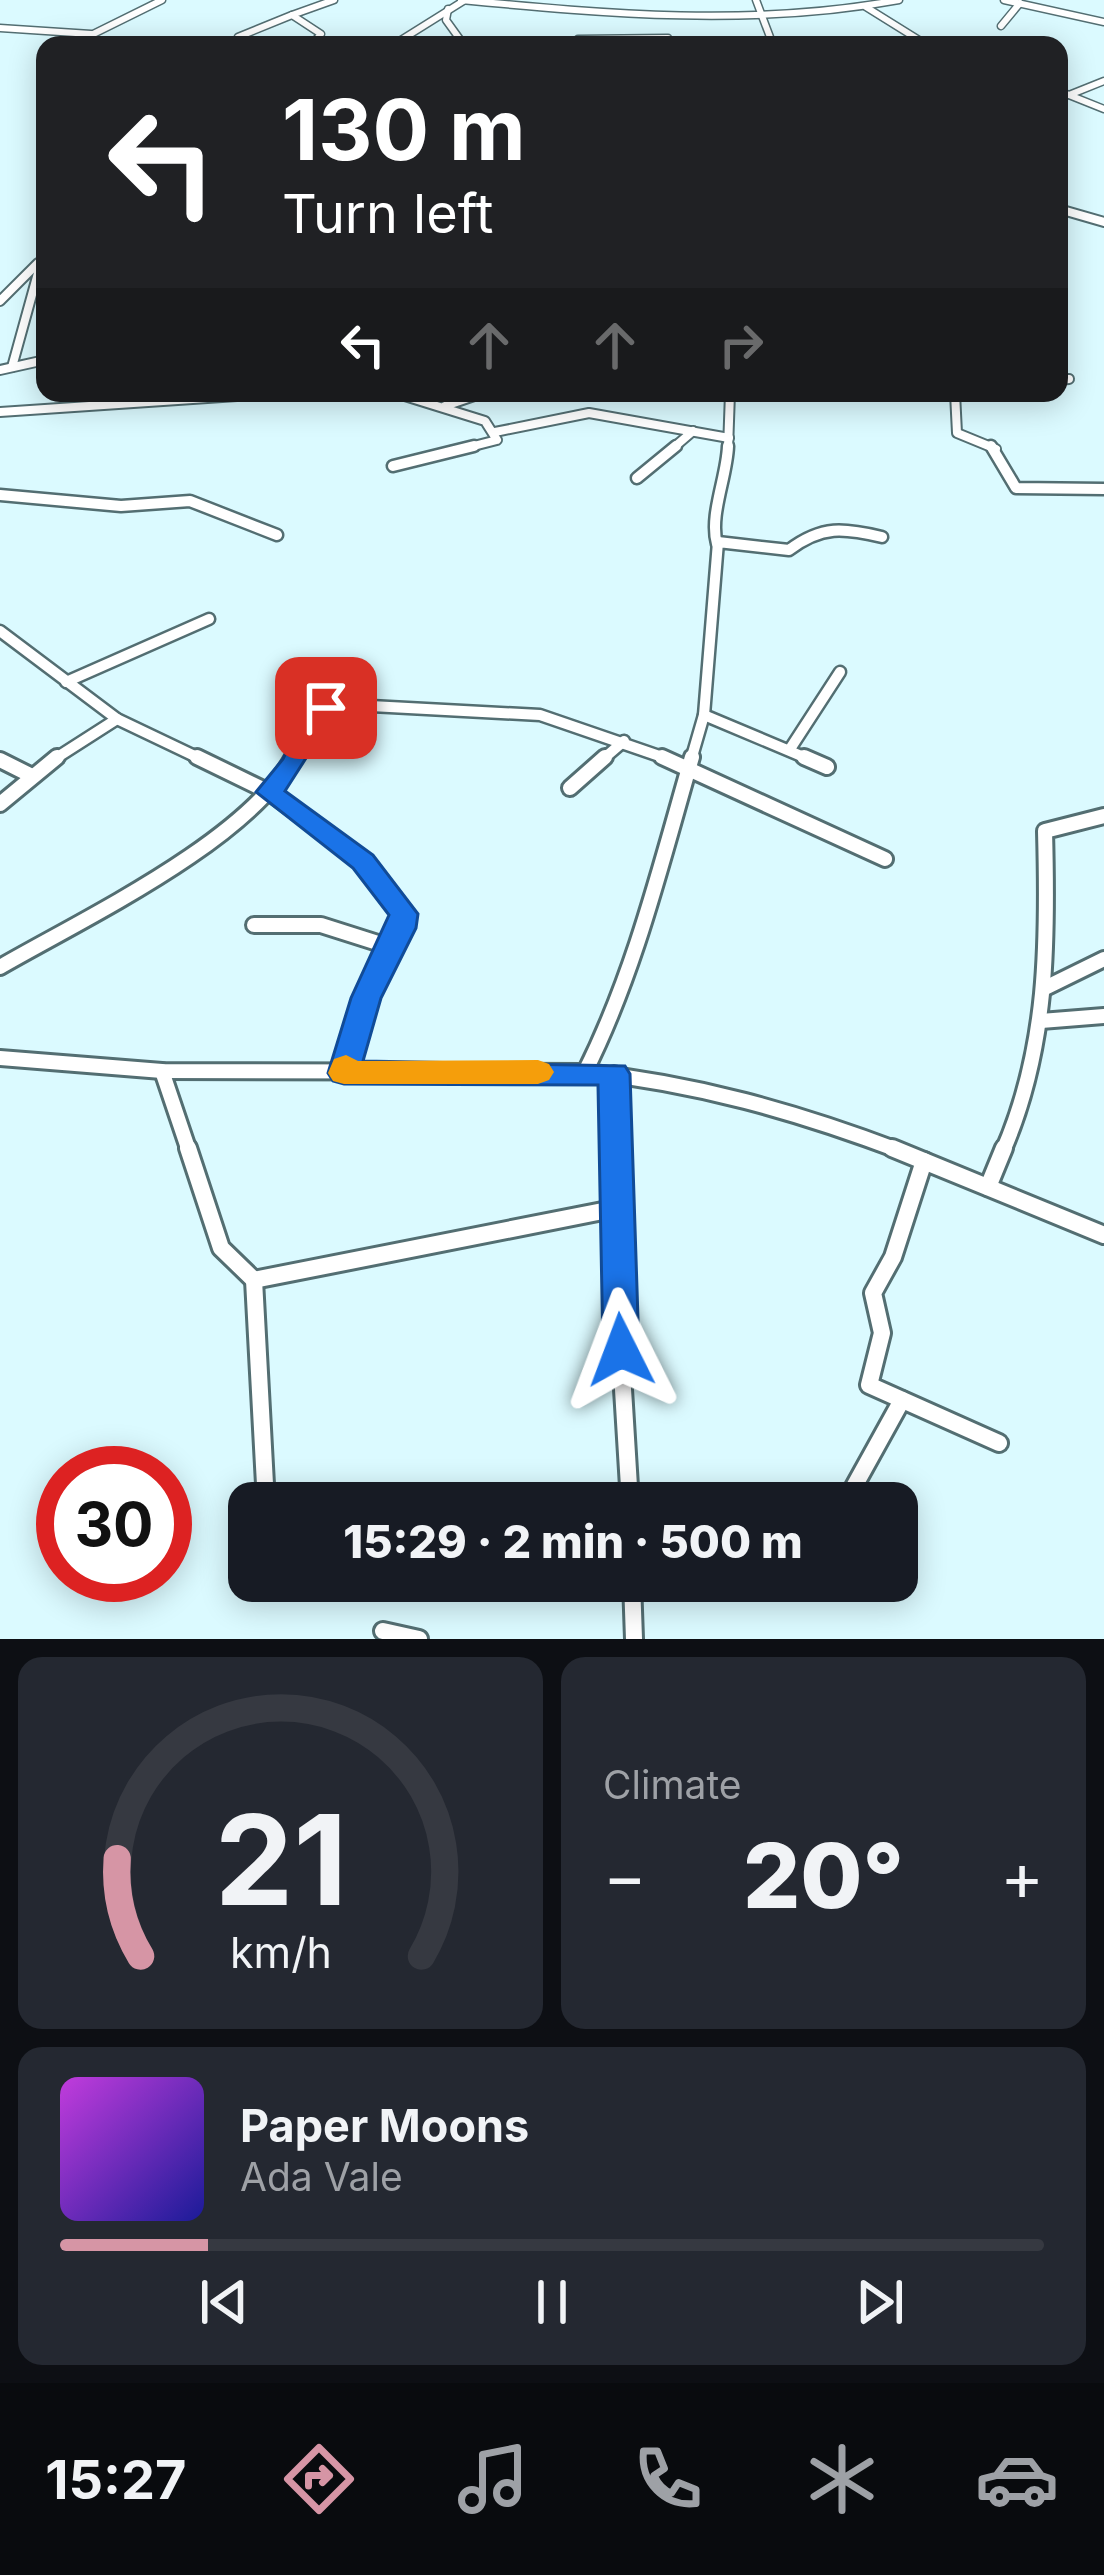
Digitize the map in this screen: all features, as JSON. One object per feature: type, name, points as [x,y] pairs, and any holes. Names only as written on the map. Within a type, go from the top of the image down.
[{"type":"street","points":[[88,36],[162,0]]},
{"type":"street","points":[[240,36],[334,0]]},
{"type":"street","points":[[406,36],[463,0],[674,14],[866,7],[899,0]]},
{"type":"street","points":[[591,9],[596,0]]},
{"type":"street","points":[[756,0],[770,36]]},
{"type":"street","points":[[1004,0],[1104,22]]},
{"type":"street","points":[[1001,26],[1024,4],[1040,0]]},
{"type":"street","points":[[866,7],[913,36]]},
{"type":"street","points":[[448,9],[446,20],[458,36]]},
{"type":"street","points":[[671,36],[674,14]]},
{"type":"street","points":[[292,15],[320,36]]},
{"type":"street","points":[[0,26],[92,34]]},
{"type":"street","points":[[1070,95],[1104,81]]},
{"type":"street","points":[[1070,95],[1104,109]]},
{"type":"street","points":[[1068,212],[1104,222]]},
{"type":"street","points":[[0,301],[36,262]]},
{"type":"street","points":[[6,369],[36,277]]},
{"type":"street","points":[[6,369],[36,362]]},
{"type":"street","points":[[0,412],[149,402]]},
{"type":"street","points":[[393,466],[488,446],[497,440],[485,421],[429,402]]},
{"type":"street","points":[[444,406],[456,402]]},
{"type":"street","points":[[585,1072],[612,1018],[633,959],[704,715],[717,544],[712,530],[727,478],[730,402]]},
{"type":"street","points":[[955,402],[957,433],[995,447],[1016,488],[1104,489]]},
{"type":"street","points":[[495,432],[589,413],[729,438]]},
{"type":"street","points":[[637,478],[692,431]]},
{"type":"street","points":[[0,495],[121,506],[190,501],[277,535]]},
{"type":"street","points":[[717,544],[789,550],[811,531],[832,527],[882,537]]},
{"type":"street","points":[[66,682],[209,619]]},
{"type":"street","points":[[0,632],[117,719],[269,792],[363,861],[404,914],[386,951],[344,1073]]},
{"type":"street","points":[[790,749],[841,672]]},
{"type":"street","points":[[0,968],[123,896],[269,792],[295,761],[313,721],[334,704],[512,711],[624,741],[885,859]]},
{"type":"street","points":[[704,715],[827,767]]},
{"type":"street","points":[[0,804],[30,775],[117,719]]},
{"type":"street","points":[[570,788],[624,741]]},
{"type":"street","points":[[0,760],[30,775]]},
{"type":"street","points":[[988,1187],[1028,1085],[1041,1021],[1045,832],[1104,815]]},
{"type":"street","points":[[254,925],[309,922],[338,927],[376,940],[386,951]]},
{"type":"street","points":[[1045,988],[1104,959]]},
{"type":"street","points":[[1041,1021],[1104,1016]]},
{"type":"street","points":[[0,1058],[163,1071],[614,1074],[730,1097],[924,1161],[1104,1235]]},
{"type":"street","points":[[163,1071],[221,1248],[254,1280],[265,1482]]},
{"type":"street","points":[[614,1074],[618,1308],[629,1482]]},
{"type":"street","points":[[924,1161],[893,1257],[873,1293],[882,1334],[869,1385],[999,1443]]},
{"type":"street","points":[[254,1280],[618,1208]]},
{"type":"street","points":[[857,1482],[902,1400]]},
{"type":"street","points":[[633,1602],[634,1639]]},
{"type":"street","points":[[383,1631],[419,1639]]},
{"type":"slow traffic","points":[[346,1067],[344,1073],[538,1072]]},
{"type":"route","points":[[326,708],[313,721],[295,761],[269,792],[363,861],[404,914],[366,998],[344,1073],[614,1074],[621,1350]]}]
